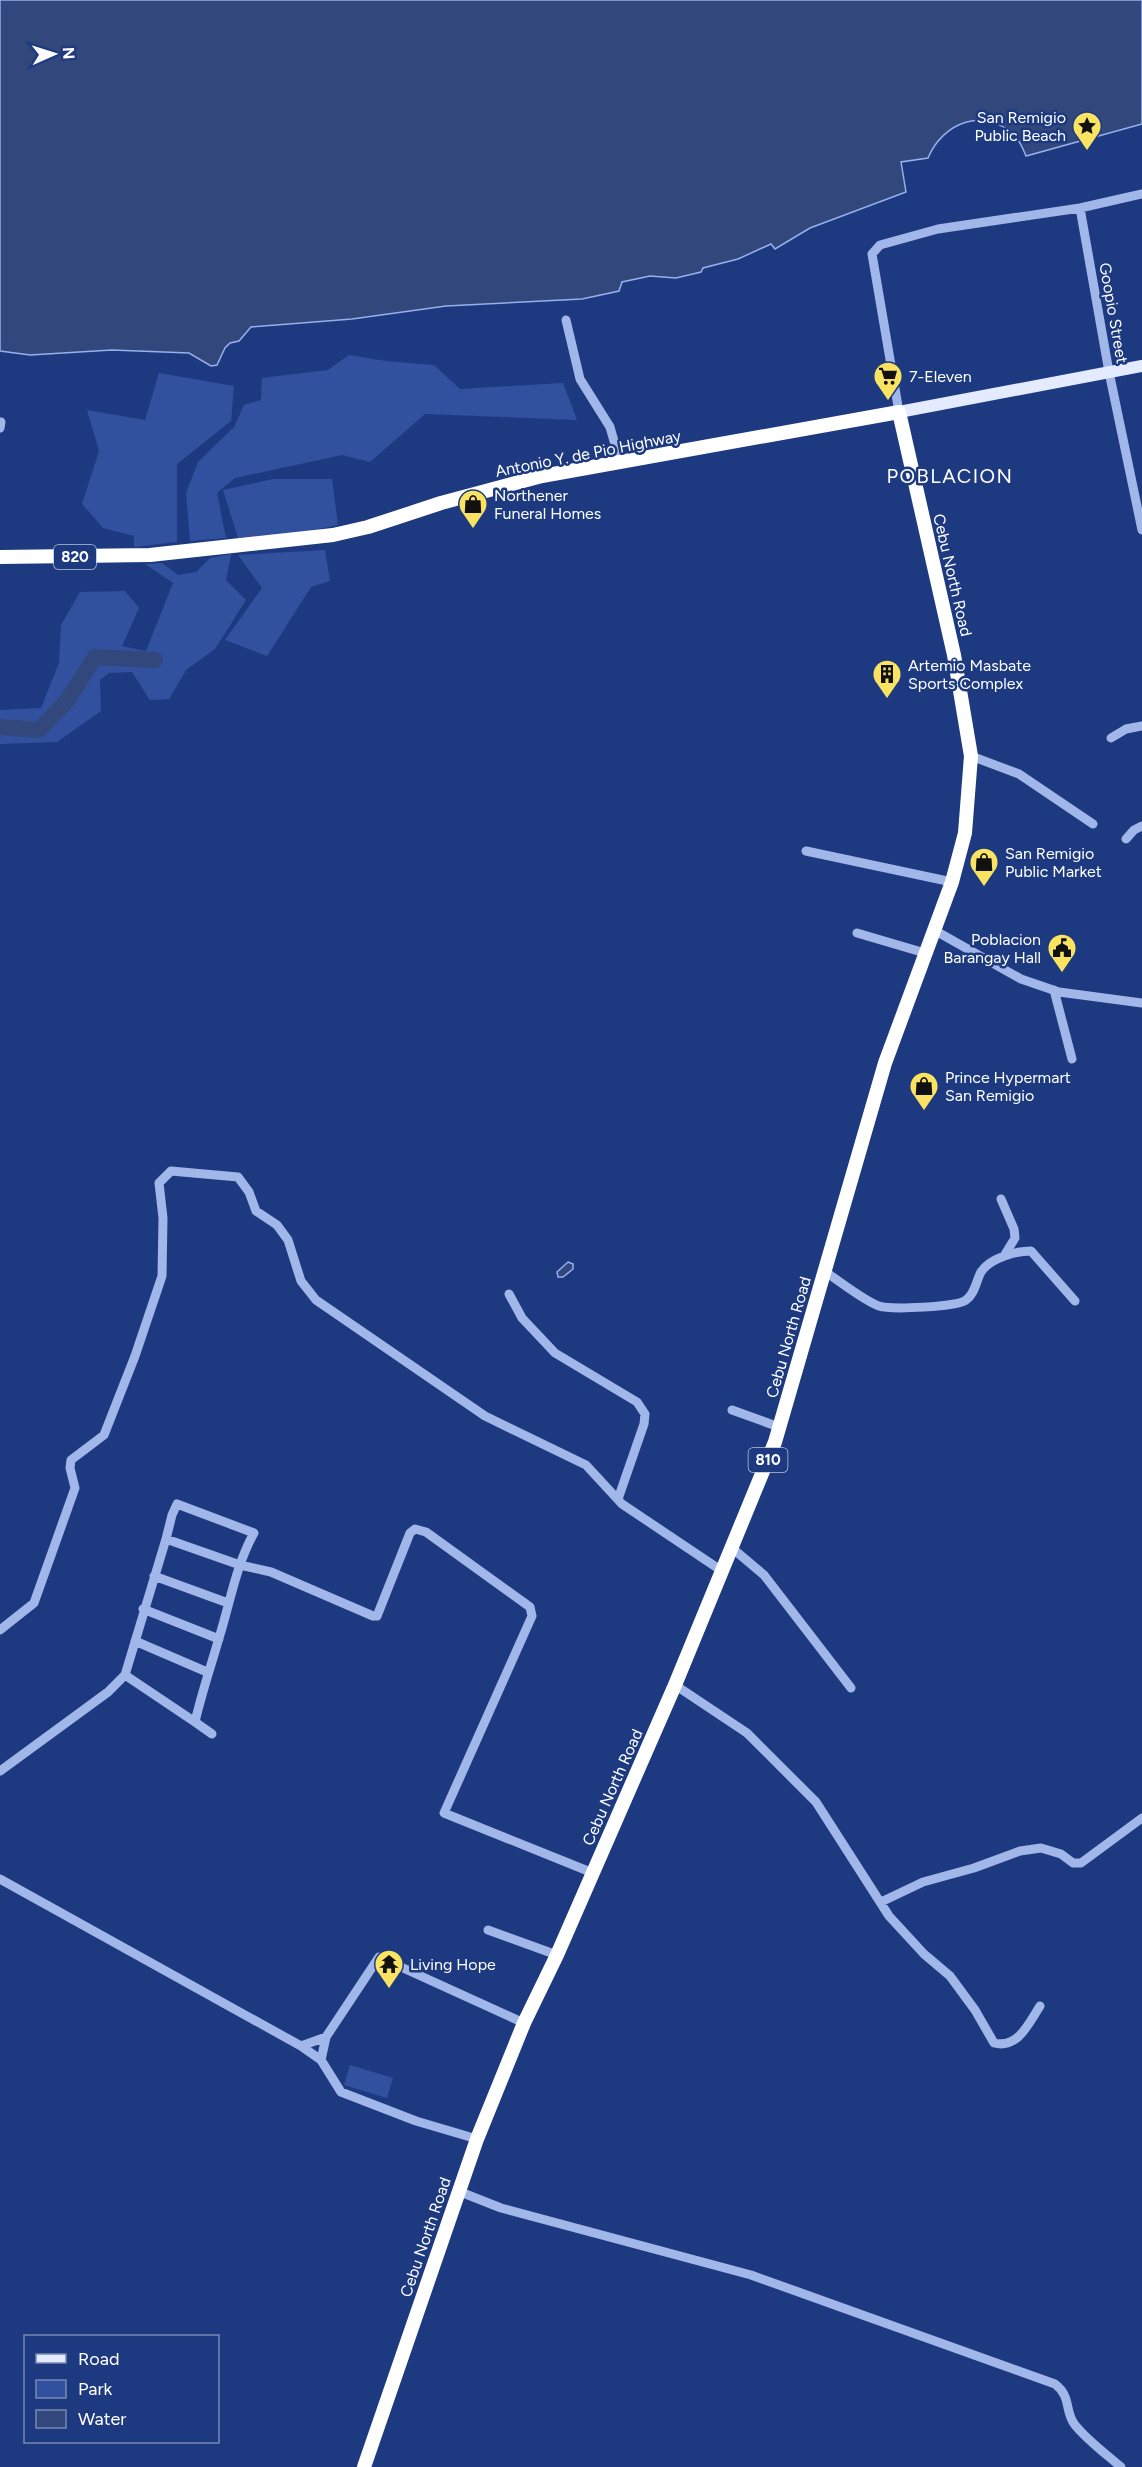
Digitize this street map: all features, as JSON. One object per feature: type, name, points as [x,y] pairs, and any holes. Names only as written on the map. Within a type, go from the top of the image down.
[{"type":"highway","name":"Antonio Y. de Pio Highway","points":[[0,557],[150,555],[333,535],[368,527],[441,503],[542,477],[899,412]]},
{"type":"highway","name":"Cebu North Road","points":[[364,2467],[477,2139],[524,2023],[557,1955],[675,1685],[775,1442],[885,1063],[952,882],[965,833],[971,756],[954,655],[899,412]]},
{"type":"main road","points":[[899,412],[1142,366]]},
{"type":"street","points":[[899,412],[872,254],[880,245],[938,229],[1080,208],[1142,194]]},
{"type":"street","name":"Goopio Street","points":[[1080,208],[1109,372],[1142,530]]},
{"type":"street","points":[[566,320],[580,380],[610,427],[620,462]]},
{"type":"street","points":[[0,428],[1,422]]},
{"type":"street","points":[[1111,738],[1126,729],[1142,726]]},
{"type":"street","points":[[971,756],[1018,774],[1093,824]]},
{"type":"street","points":[[1126,839],[1134,830],[1142,826]]},
{"type":"street","points":[[806,851],[952,882]]},
{"type":"street","points":[[934,930],[1021,979],[1054,990],[1142,1003]]},
{"type":"street","points":[[857,933],[925,953]]},
{"type":"street","points":[[1054,990],[1072,1059]]},
{"type":"street","points":[[0,1630],[34,1603],[75,1488],[70,1468],[71,1461],[104,1434],[135,1356],[162,1276],[163,1218],[159,1183],[171,1171],[238,1177],[249,1192],[255,1210],[277,1225],[288,1240],[301,1281],[316,1300],[485,1416],[586,1465],[618,1499],[722,1571]]},
{"type":"street","points":[[1001,1200],[1014,1229],[1015,1238],[1004,1256]]},
{"type":"street","points":[[824,1270],[879,1306],[920,1307],[966,1301],[982,1270],[1004,1256],[1018,1251],[1031,1251],[1075,1301]]},
{"type":"street","points":[[509,1294],[522,1318],[555,1353],[637,1402],[645,1414],[644,1424],[618,1499]]},
{"type":"street","points":[[732,1410],[779,1427]]},
{"type":"street","points":[[0,1771],[108,1692],[125,1675],[143,1609],[177,1504],[254,1533],[240,1564],[219,1639],[207,1672],[195,1722]]},
{"type":"street","points":[[166,1539],[271,1572],[367,1614],[377,1616],[410,1533],[415,1528],[426,1532],[530,1607],[532,1616],[529,1627],[444,1814],[593,1873]]},
{"type":"street","points":[[732,1548],[764,1575],[850,1688]]},
{"type":"street","points":[[154,1576],[228,1603]]},
{"type":"street","points":[[143,1609],[219,1639]]},
{"type":"street","points":[[135,1641],[207,1672]]},
{"type":"street","points":[[125,1675],[212,1734]]},
{"type":"street","points":[[675,1685],[747,1733],[816,1802],[901,1930],[950,1976],[975,2010],[994,2043],[1002,2045],[1012,2042],[1023,2033],[1040,2006]]},
{"type":"street","points":[[881,1902],[923,1882],[974,1868],[1020,1851],[1041,1848],[1060,1854],[1073,1863],[1081,1863],[1142,1818]]},
{"type":"street","points":[[0,1879],[302,2046],[321,2060],[341,2092],[416,2121],[477,2139]]},
{"type":"street","points":[[488,1930],[557,1955]]},
{"type":"street","points":[[321,2060],[326,2037],[379,1957],[524,2023]]},
{"type":"street","points":[[302,2046],[326,2037]]},
{"type":"street","points":[[458,2191],[501,2208],[751,2275],[1055,2384],[1064,2391],[1070,2417],[1076,2426],[1121,2467]]},
{"type":"green space","points":[[349,355],[434,365],[460,389],[563,383],[577,420],[425,414],[370,462],[342,455],[235,478],[217,493],[226,538],[190,541],[186,493],[198,462],[234,427],[244,405],[261,400],[262,378],[328,370]]},
{"type":"green space","points":[[159,373],[234,386],[231,421],[177,464],[177,542],[134,547],[134,536],[103,528],[82,504],[99,451],[87,410],[145,420]]},
{"type":"green space","points":[[273,479],[332,479],[338,525],[290,535],[239,541],[223,490]]},
{"type":"green space","points":[[325,550],[330,581],[311,587],[267,656],[225,640],[262,588],[238,555]]},
{"type":"green space","points":[[231,554],[226,580],[246,600],[215,649],[186,670],[169,699],[150,700],[132,672],[109,673],[100,680],[101,711],[57,742],[0,744],[0,710],[41,708],[59,663],[61,625],[80,592],[125,591],[139,608],[122,646],[146,651],[173,583],[145,564],[162,563],[178,575],[196,572],[210,558]]},
{"type":"green space","points":[[350,2065],[393,2078],[387,2098],[344,2085]]},
{"type":"water","points":[[0,0],[1142,0],[1142,124],[1026,156],[1017,138],[1003,127],[978,120],[966,122],[954,127],[944,135],[928,158],[901,162],[906,192],[810,228],[775,249],[771,244],[738,259],[676,278],[650,276],[622,282],[619,291],[582,299],[446,306],[352,319],[251,327],[239,341],[230,343],[225,348],[217,365],[211,366],[189,353],[112,350],[30,355],[0,351]]},
{"type":"water","points":[[568,1262],[573,1264],[573,1269],[563,1277],[558,1277],[557,1272]]},
{"type":"waterway","points":[[0,727],[39,730],[67,701],[95,657],[155,660]]},
{"type":"place","name":"San Remigio Public Beach","points":[[1087,152]]},
{"type":"place","name":"7-Eleven","points":[[888,402]]},
{"type":"place","name":"Northener Funeral Homes","points":[[473,530]]},
{"type":"place","name":"Artemio Masbate Sports Complex","points":[[887,700]]},
{"type":"place","name":"San Remigio Public Market","points":[[984,888]]},
{"type":"place","name":"Poblacion Barangay Hall","points":[[1062,974]]},
{"type":"place","name":"Prince Hypermart San Remigio","points":[[924,1112]]},
{"type":"place","name":"Living Hope","points":[[389,1990]]},
{"type":"district","name":"POBLACION","points":[[950,476]]}]
